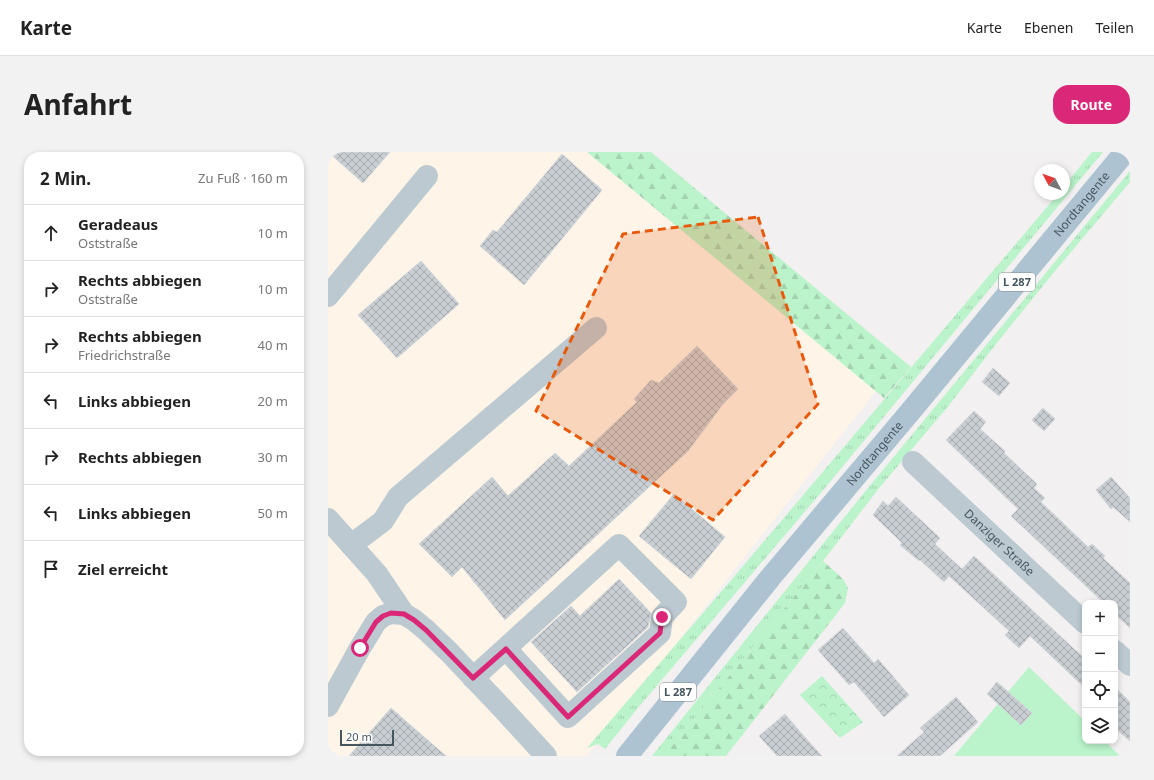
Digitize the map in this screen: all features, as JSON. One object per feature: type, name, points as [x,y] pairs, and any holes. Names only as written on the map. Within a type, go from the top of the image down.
[{"type":"main road","name":"Nordtangente","points":[[627,756],[770,578],[910,412],[1125,152]]},
{"type":"street","points":[[330,289],[427,176]]},
{"type":"street","points":[[351,545],[383,521],[398,497],[596,328]]},
{"type":"street","name":"Danziger Straße","points":[[913,462],[1082,620]]},
{"type":"street","points":[[328,519],[377,574],[404,614],[426,630],[546,756]]},
{"type":"street","points":[[473,678],[619,545],[676,602],[662,617],[660,633],[568,717],[506,649]]},
{"type":"street","points":[[328,706],[376,622],[383,616],[391,613],[404,614]]},
{"type":"street","points":[[1118,654],[1130,665]]},
{"type":"highlighted area","points":[[758,217],[818,404],[713,520],[536,411],[623,234]]},
{"type":"shaded area","points":[[328,152],[587,152],[876,391],[587,756],[328,756]]},
{"type":"green space","points":[[587,152],[651,152],[911,367],[884,398]]},
{"type":"green space","points":[[1092,152],[1103,152],[1070,192],[1070,179]]},
{"type":"green space","points":[[1130,171],[1130,182],[1055,271],[950,404],[880,487],[823,561],[664,756],[652,756],[868,488]]},
{"type":"green space","points":[[1053,200],[1063,200],[824,489],[637,709],[605,749],[598,744],[587,748]]},
{"type":"green space","points":[[823,561],[843,579],[848,588],[845,603],[726,756],[664,756]]},
{"type":"green space","points":[[1029,667],[1082,718],[1082,744],[1108,744],[1120,756],[954,756]]},
{"type":"green space","points":[[822,676],[863,722],[840,738],[800,695]]},
{"type":"building","points":[[328,152],[390,152],[363,183]]},
{"type":"building","points":[[562,154],[602,190],[524,285],[480,246],[493,230],[497,232]]},
{"type":"building","points":[[421,261],[459,304],[397,358],[358,315]]},
{"type":"building","points":[[697,346],[738,389],[723,404],[688,451],[505,620],[462,567],[452,577],[419,544],[492,477],[508,496],[555,453],[569,466],[637,402],[634,399],[651,380],[659,383]]},
{"type":"building","points":[[993,368],[1010,383],[999,396],[982,382]]},
{"type":"building","points":[[1043,408],[1055,419],[1044,431],[1032,420]]},
{"type":"building","points":[[974,411],[986,422],[980,429],[1005,451],[1004,453],[1037,484],[1034,488],[1045,498],[1041,502],[1088,547],[1092,544],[1105,556],[1103,558],[1130,583],[1130,628],[1118,617],[1118,600],[1101,600],[1011,516],[1018,509],[946,440]]},
{"type":"building","points":[[1111,477],[1130,498],[1130,522],[1113,507],[1111,509],[1096,490]]},
{"type":"building","points":[[674,494],[725,537],[691,579],[639,536]]},
{"type":"building","points":[[896,497],[940,538],[935,544],[962,569],[974,556],[1082,656],[1082,685],[1030,636],[1019,648],[1005,635],[1009,631],[949,576],[944,582],[920,560],[919,561],[900,545],[902,543],[873,515],[883,501],[888,506]]},
{"type":"building","points":[[619,579],[651,613],[648,627],[577,692],[531,642],[571,606],[580,616]]},
{"type":"building","points":[[843,628],[874,663],[878,659],[909,695],[884,717],[854,682],[849,685],[818,650]]},
{"type":"building","points":[[997,682],[1032,713],[1021,725],[987,694]]},
{"type":"building","points":[[1118,690],[1130,702],[1130,741],[1118,731]]},
{"type":"building","points":[[956,697],[978,722],[940,756],[897,756],[924,732],[920,728]]},
{"type":"building","points":[[391,708],[446,756],[349,756]]},
{"type":"building","points":[[785,714],[822,756],[777,756],[759,736]]},
{"type":"route","points":[[360,648],[376,622],[383,616],[391,613],[404,614],[426,630],[473,678],[506,649],[568,717],[660,633],[662,617]]}]
